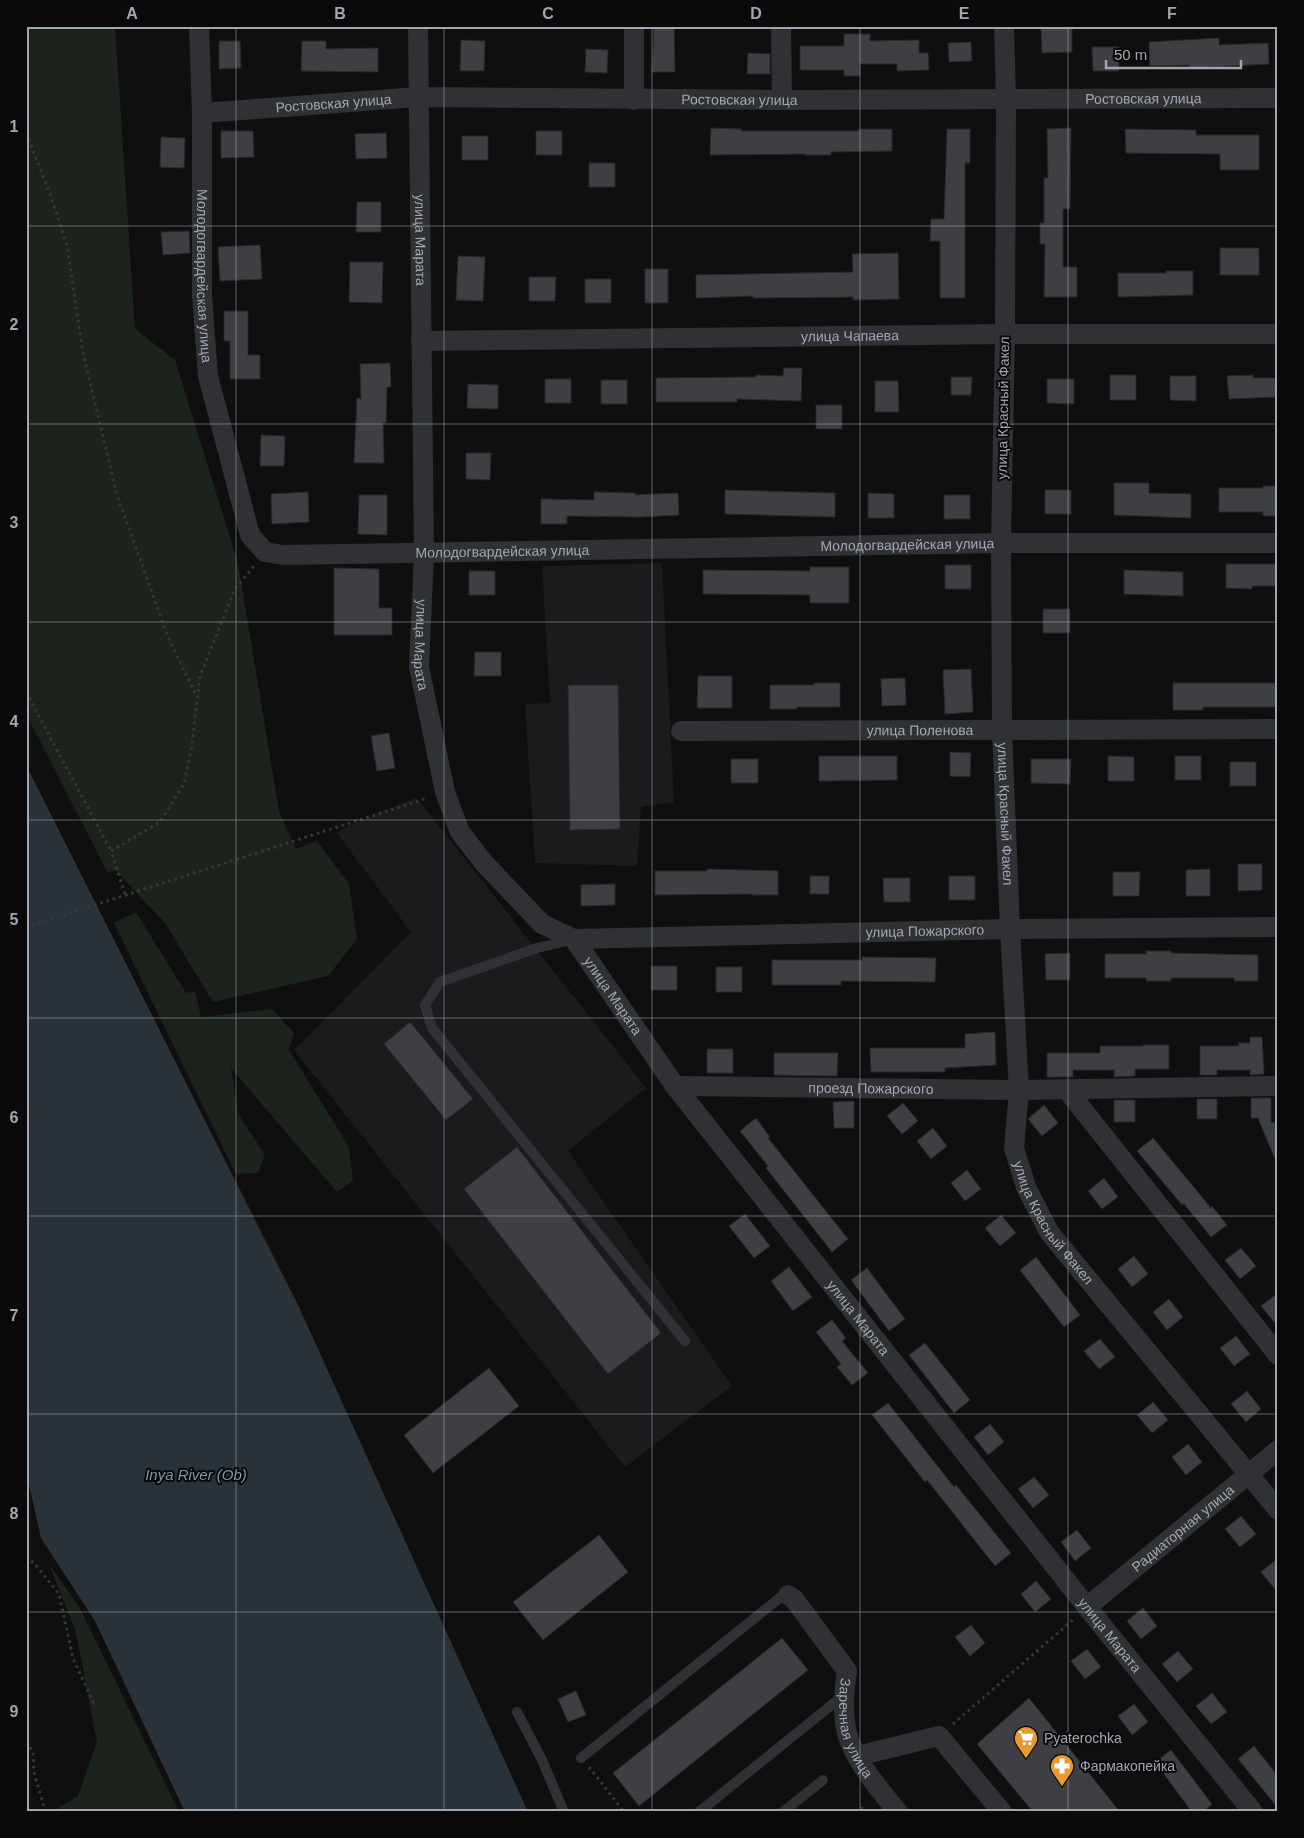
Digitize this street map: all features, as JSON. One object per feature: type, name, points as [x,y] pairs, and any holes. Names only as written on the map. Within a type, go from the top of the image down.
[{"type":"street","name":"Молодогвардейская улица","points":[[199,26],[202,113],[202,295],[208,376],[250,535],[265,552],[283,555],[1001,543],[1278,543]]},
{"type":"street","name":"улица Марата","points":[[418,26],[424,553],[419,667],[445,792],[460,832],[484,863],[542,924],[574,940],[675,1086],[1087,1607],[1253,1812]]},
{"type":"street","points":[[634,26],[634,100]]},
{"type":"street","points":[[781,26],[782,100]]},
{"type":"street","name":"улица Красный Факел","points":[[1004,26],[1006,98],[1001,543],[1002,730],[1019,1090],[1014,1148],[1026,1187],[1049,1232],[1278,1510]]},
{"type":"street","name":"Ростовская улица","points":[[202,113],[418,97],[634,100],[1278,98]]},
{"type":"street","name":"улица Чапаева","points":[[421,341],[1004,334],[1278,334]]},
{"type":"street","name":"улица Поленова","points":[[682,731],[1278,729]]},
{"type":"street","name":"улица Пожарского","points":[[574,940],[1010,929],[1278,927]]},
{"type":"street","name":"проезд Пожарского","points":[[675,1086],[1019,1090],[1278,1086]]},
{"type":"street","points":[[1067,1090],[1278,1355]]},
{"type":"street","name":"Радиаторная улица","points":[[1087,1607],[1278,1450]]},
{"type":"street","name":"Заречная улица","points":[[788,1595],[794,1599],[847,1671],[844,1696],[848,1735],[856,1756],[898,1812]]},
{"type":"street","points":[[856,1756],[939,1736],[1002,1812]]},
{"type":"lane","points":[[574,940],[536,948],[440,982],[425,1005],[432,1028],[686,1341]]},
{"type":"lane","points":[[581,1758],[782,1596],[788,1595]]},
{"type":"lane","points":[[699,1812],[844,1696]]},
{"type":"lane","points":[[517,1712],[542,1760],[564,1812]]},
{"type":"lane","points":[[783,1812],[823,1780]]},
{"type":"path","points":[[26,133],[51,196],[67,246],[83,353],[117,495],[168,637],[197,697]]},
{"type":"path","points":[[111,851],[160,822],[184,784],[192,746],[200,676],[235,589],[265,552]]},
{"type":"path","points":[[26,692],[111,851],[126,894]]},
{"type":"path","points":[[26,927],[445,792]]},
{"type":"path","points":[[26,1557],[35,1564],[59,1594],[73,1658],[94,1706]]},
{"type":"path","points":[[939,1736],[1087,1607]]},
{"type":"path","points":[[26,1742],[32,1752],[34,1772],[44,1807]]},
{"type":"path","points":[[581,1758],[624,1812]]},
{"type":"path","points":[[855,1812],[862,1808],[868,1812]]},
{"type":"shaded area","points":[[26,26],[115,26],[135,329],[175,360],[238,563],[279,811],[296,849],[317,841],[349,884],[357,939],[328,976],[213,1002],[165,923],[115,870],[108,873],[26,714]]},
{"type":"shaded area","points":[[662,563],[674,802],[641,807],[637,866],[535,863],[525,704],[550,703],[542,566]]},
{"type":"shaded area","points":[[416,797],[646,1088],[568,1151],[732,1386],[625,1467],[294,1050],[411,932],[336,832]]},
{"type":"shaded area","points":[[136,912],[186,993],[195,991],[201,1017],[272,1009],[294,1033],[289,1050],[349,1147],[353,1181],[337,1192],[231,1068],[238,1114],[265,1155],[258,1173],[236,1174],[114,923]]},
{"type":"shaded area","points":[[49,1564],[80,1608],[179,1812],[52,1812],[78,1796],[97,1742],[76,1632]]},
{"type":"water","name":"Inya River (Ob)","points":[[26,765],[299,1307],[528,1812],[185,1812],[95,1621],[41,1538],[26,1471]]},
{"type":"building","points":[[654,26],[674,26],[675,72],[652,72]]},
{"type":"building","points":[[1041,26],[1072,26],[1072,52],[1042,53]]},
{"type":"building","points":[[844,34],[870,34],[870,41],[919,40],[919,53],[928,53],[929,70],[897,71],[897,64],[860,64],[860,76],[844,76],[844,70],[800,70],[800,46],[844,46]]},
{"type":"building","points":[[1219,38],[1219,45],[1268,43],[1269,64],[1190,68],[1189,65],[1150,66],[1149,42]]},
{"type":"building","points":[[461,40],[485,41],[484,71],[460,71]]},
{"type":"building","points":[[219,41],[240,41],[241,68],[219,69]]},
{"type":"building","points":[[302,41],[326,41],[326,49],[378,48],[378,72],[301,71]]},
{"type":"building","points":[[971,42],[972,61],[949,62],[948,43]]},
{"type":"building","points":[[1092,47],[1119,47],[1119,71],[1093,71]]},
{"type":"building","points":[[586,49],[608,50],[607,73],[585,72]]},
{"type":"building","points":[[748,53],[770,54],[770,74],[747,74]]},
{"type":"building","points":[[711,128],[742,129],[742,131],[858,131],[858,129],[892,129],[892,151],[831,152],[831,155],[710,155]]},
{"type":"building","points":[[1071,128],[1070,209],[1063,209],[1063,267],[1077,267],[1077,297],[1044,297],[1045,244],[1040,244],[1040,223],[1044,223],[1044,178],[1048,178],[1047,129]]},
{"type":"building","points":[[947,129],[970,129],[970,163],[965,163],[965,298],[940,298],[940,241],[930,241],[931,219],[944,219]]},
{"type":"building","points":[[1125,129],[1196,130],[1196,135],[1259,135],[1259,170],[1220,170],[1220,154],[1126,153]]},
{"type":"building","points":[[221,131],[253,131],[254,157],[221,158]]},
{"type":"building","points":[[536,131],[562,131],[562,155],[536,155]]},
{"type":"building","points":[[386,133],[387,158],[356,159],[355,134]]},
{"type":"building","points":[[462,136],[488,136],[488,160],[462,160]]},
{"type":"building","points":[[161,137],[185,138],[184,168],[160,167]]},
{"type":"building","points":[[589,163],[615,163],[615,187],[589,187]]},
{"type":"building","points":[[357,202],[381,202],[381,232],[356,232]]},
{"type":"building","points":[[189,231],[190,253],[163,255],[161,232]]},
{"type":"building","points":[[260,245],[262,279],[220,281],[218,247]]},
{"type":"building","points":[[1220,248],[1259,248],[1259,275],[1220,275]]},
{"type":"building","points":[[898,253],[899,299],[853,300],[853,297],[753,298],[753,296],[696,298],[696,275],[853,272],[852,254]]},
{"type":"building","points":[[458,256],[485,257],[483,301],[456,300]]},
{"type":"building","points":[[350,262],[383,262],[382,303],[349,302]]},
{"type":"building","points":[[645,269],[668,269],[668,303],[645,303]]},
{"type":"building","points":[[1166,271],[1193,271],[1193,295],[1118,297],[1118,273],[1166,273]]},
{"type":"building","points":[[529,277],[556,277],[555,301],[529,301]]},
{"type":"building","points":[[585,279],[611,279],[611,303],[585,303]]},
{"type":"building","points":[[224,311],[248,311],[248,355],[260,355],[260,379],[230,379],[230,341],[224,341]]},
{"type":"building","points":[[390,363],[391,387],[387,387],[386,423],[383,423],[384,463],[354,463],[357,398],[361,399],[360,364]]},
{"type":"building","points":[[784,368],[802,368],[801,401],[737,399],[737,402],[656,402],[656,378],[783,376]]},
{"type":"building","points":[[1110,375],[1136,375],[1136,400],[1110,400]]},
{"type":"building","points":[[1253,375],[1253,378],[1278,378],[1278,397],[1229,399],[1227,376]]},
{"type":"building","points":[[1170,376],[1196,376],[1196,401],[1170,400]]},
{"type":"building","points":[[951,377],[972,377],[971,395],[951,395]]},
{"type":"building","points":[[545,379],[571,379],[571,403],[545,403]]},
{"type":"building","points":[[1047,379],[1074,379],[1074,404],[1047,403]]},
{"type":"building","points":[[601,380],[627,380],[627,404],[601,404]]},
{"type":"building","points":[[875,381],[898,381],[899,412],[875,412]]},
{"type":"building","points":[[468,384],[498,385],[498,409],[467,408]]},
{"type":"building","points":[[816,405],[842,405],[842,429],[816,429]]},
{"type":"building","points":[[261,435],[285,436],[284,466],[260,466]]},
{"type":"building","points":[[466,453],[491,453],[490,480],[466,479]]},
{"type":"building","points":[[1114,483],[1149,483],[1149,493],[1191,494],[1191,518],[1114,515]]},
{"type":"building","points":[[1263,486],[1278,486],[1278,516],[1263,516],[1263,512],[1219,512],[1219,488],[1263,488]]},
{"type":"building","points":[[725,490],[835,493],[835,517],[725,514]]},
{"type":"building","points":[[1045,490],[1071,490],[1071,514],[1045,514]]},
{"type":"building","points":[[308,492],[309,522],[272,524],[271,494]]},
{"type":"building","points":[[594,492],[635,493],[635,495],[678,493],[679,515],[641,517],[567,516],[567,524],[541,524],[541,499],[594,500]]},
{"type":"building","points":[[868,493],[894,494],[894,518],[868,518]]},
{"type":"building","points":[[359,495],[387,495],[387,535],[358,534]]},
{"type":"building","points":[[944,495],[970,495],[970,519],[944,519]]},
{"type":"building","points":[[1226,564],[1278,564],[1278,586],[1252,586],[1252,589],[1226,588]]},
{"type":"building","points":[[945,565],[971,565],[971,589],[945,589]]},
{"type":"building","points":[[810,567],[849,567],[849,603],[810,603],[810,595],[703,594],[703,570],[810,571]]},
{"type":"building","points":[[334,568],[379,569],[379,608],[392,608],[392,635],[334,635]]},
{"type":"building","points":[[1124,570],[1183,572],[1183,596],[1124,594]]},
{"type":"building","points":[[469,571],[495,571],[495,595],[469,595]]},
{"type":"building","points":[[1043,609],[1070,609],[1070,633],[1043,633]]},
{"type":"building","points":[[475,652],[501,652],[501,676],[474,676]]},
{"type":"building","points":[[971,669],[973,712],[945,714],[943,670]]},
{"type":"building","points":[[698,676],[732,676],[732,708],[697,708]]},
{"type":"building","points":[[905,678],[906,705],[882,706],[881,679]]},
{"type":"building","points":[[814,683],[840,683],[840,707],[770,709],[770,685],[814,685]]},
{"type":"building","points":[[1173,683],[1278,683],[1278,707],[1203,707],[1203,710],[1173,710]]},
{"type":"building","points":[[568,685],[618,685],[620,829],[570,830]]},
{"type":"building","points":[[389,733],[395,768],[377,771],[371,736]]},
{"type":"building","points":[[950,752],[971,753],[970,777],[950,776]]},
{"type":"building","points":[[819,756],[897,756],[897,780],[819,781]]},
{"type":"building","points":[[1108,756],[1134,757],[1134,781],[1108,781]]},
{"type":"building","points":[[1175,756],[1201,756],[1201,780],[1175,780]]},
{"type":"building","points":[[731,759],[758,759],[758,783],[731,783]]},
{"type":"building","points":[[1031,759],[1071,759],[1070,784],[1031,783]]},
{"type":"building","points":[[1230,762],[1256,762],[1256,786],[1230,786]]},
{"type":"building","points":[[1238,864],[1262,864],[1262,890],[1238,891]]},
{"type":"building","points":[[707,869],[778,871],[778,895],[655,895],[655,871],[707,871]]},
{"type":"building","points":[[1210,869],[1210,896],[1186,896],[1186,870]]},
{"type":"building","points":[[1113,872],[1140,872],[1139,896],[1113,896]]},
{"type":"building","points":[[810,876],[829,876],[829,894],[810,894]]},
{"type":"building","points":[[949,876],[975,876],[975,900],[949,900]]},
{"type":"building","points":[[883,878],[910,878],[910,902],[884,902]]},
{"type":"building","points":[[615,884],[615,905],[581,906],[581,885]]},
{"type":"building","points":[[1146,951],[1258,955],[1258,981],[1234,981],[1234,978],[1171,978],[1171,981],[1146,981],[1146,978],[1105,978],[1105,954],[1146,954]]},
{"type":"building","points":[[1070,953],[1070,980],[1046,980],[1045,954]]},
{"type":"building","points":[[862,957],[936,958],[935,982],[841,981],[841,985],[772,985],[772,960],[862,960]]},
{"type":"building","points":[[651,966],[677,966],[677,990],[651,990]]},
{"type":"building","points":[[716,967],[742,967],[742,992],[716,992]]},
{"type":"building","points":[[410,1022],[473,1099],[446,1120],[384,1044]]},
{"type":"building","points":[[995,1032],[996,1065],[945,1068],[945,1072],[871,1072],[870,1048],[965,1048],[965,1034]]},
{"type":"building","points":[[1250,1037],[1262,1037],[1264,1074],[1250,1075],[1250,1070],[1217,1070],[1217,1075],[1200,1075],[1200,1046],[1239,1046],[1238,1043],[1250,1043]]},
{"type":"building","points":[[1169,1045],[1169,1069],[1135,1069],[1135,1076],[1114,1077],[1114,1070],[1073,1070],[1073,1077],[1047,1077],[1047,1053],[1100,1053],[1100,1046]]},
{"type":"building","points":[[707,1049],[733,1049],[733,1073],[707,1073]]},
{"type":"building","points":[[774,1053],[838,1053],[837,1076],[774,1075]]},
{"type":"building","points":[[1251,1098],[1271,1098],[1271,1123],[1278,1121],[1278,1166],[1258,1118],[1251,1118]]},
{"type":"building","points":[[1197,1099],[1217,1099],[1217,1119],[1197,1119]]},
{"type":"building","points":[[1114,1100],[1135,1100],[1135,1122],[1114,1122]]},
{"type":"building","points":[[854,1101],[854,1128],[834,1128],[833,1102]]},
{"type":"building","points":[[903,1103],[918,1121],[902,1134],[887,1116]]},
{"type":"building","points":[[1044,1105],[1058,1123],[1042,1136],[1028,1119]]},
{"type":"building","points":[[756,1118],[770,1137],[768,1138],[848,1239],[832,1252],[766,1168],[768,1166],[740,1131]]},
{"type":"building","points":[[933,1128],[947,1146],[931,1159],[917,1141]]},
{"type":"building","points":[[1153,1138],[1227,1225],[1211,1237],[1137,1151]]},
{"type":"building","points":[[517,1147],[661,1333],[608,1374],[464,1189]]},
{"type":"building","points":[[967,1170],[981,1189],[965,1201],[951,1183]]},
{"type":"building","points":[[1104,1178],[1118,1197],[1102,1209],[1088,1191]]},
{"type":"building","points":[[745,1214],[770,1246],[754,1258],[729,1226]]},
{"type":"building","points":[[1001,1215],[1016,1233],[1000,1246],[985,1228]]},
{"type":"building","points":[[1241,1248],[1256,1266],[1240,1279],[1225,1260]]},
{"type":"building","points":[[1134,1256],[1148,1274],[1132,1287],[1118,1269]]},
{"type":"building","points":[[1036,1257],[1080,1315],[1064,1327],[1020,1270]]},
{"type":"building","points":[[789,1267],[812,1297],[793,1311],[771,1281]]},
{"type":"building","points":[[867,1268],[905,1319],[889,1331],[851,1280]]},
{"type":"building","points":[[1278,1293],[1278,1327],[1261,1306]]},
{"type":"building","points":[[1169,1299],[1183,1317],[1167,1330],[1153,1312]]},
{"type":"building","points":[[832,1320],[846,1338],[842,1341],[868,1373],[852,1385],[837,1367],[841,1364],[816,1332]]},
{"type":"building","points":[[1236,1336],[1250,1354],[1234,1366],[1220,1348]]},
{"type":"building","points":[[1100,1339],[1115,1357],[1099,1369],[1084,1351]]},
{"type":"building","points":[[925,1343],[970,1400],[954,1413],[909,1355]]},
{"type":"building","points":[[489,1368],[519,1406],[433,1473],[404,1435]]},
{"type":"building","points":[[1247,1391],[1261,1409],[1246,1422],[1231,1404]]},
{"type":"building","points":[[1153,1402],[1168,1420],[1152,1433],[1137,1415]]},
{"type":"building","points":[[888,1403],[954,1487],[956,1485],[1011,1553],[995,1566],[927,1480],[925,1482],[872,1415]]},
{"type":"building","points":[[990,1424],[1004,1442],[988,1455],[974,1437]]},
{"type":"building","points":[[1188,1444],[1202,1462],[1186,1475],[1172,1457]]},
{"type":"building","points":[[1034,1477],[1049,1495],[1033,1508],[1018,1489]]},
{"type":"building","points":[[1241,1516],[1256,1534],[1240,1547],[1225,1529]]},
{"type":"building","points":[[1077,1530],[1091,1548],[1075,1561],[1061,1542]]},
{"type":"building","points":[[599,1535],[628,1572],[543,1640],[513,1602]]},
{"type":"building","points":[[1278,1558],[1278,1593],[1261,1572]]},
{"type":"building","points":[[1036,1581],[1051,1599],[1035,1612],[1021,1594]]},
{"type":"building","points":[[1143,1608],[1157,1626],[1141,1639],[1127,1621]]},
{"type":"building","points":[[971,1625],[985,1643],[970,1656],[955,1637]]},
{"type":"building","points":[[782,1638],[808,1670],[639,1806],[613,1773]]},
{"type":"building","points":[[1087,1649],[1101,1667],[1085,1679],[1071,1661]]},
{"type":"building","points":[[1178,1651],[1193,1669],[1177,1682],[1162,1664]]},
{"type":"building","points":[[576,1691],[586,1715],[568,1722],[558,1699]]},
{"type":"building","points":[[1212,1693],[1227,1712],[1211,1724],[1196,1706]]},
{"type":"building","points":[[1029,1698],[1120,1812],[1033,1812],[977,1744]]},
{"type":"building","points":[[1134,1704],[1148,1722],[1132,1735],[1118,1716]]},
{"type":"building","points":[[1254,1746],[1278,1776],[1278,1808],[1238,1759]]},
{"type":"building","points":[[1171,1750],[1212,1804],[1203,1812],[1192,1812],[1155,1762]]},
{"type":"place","name":"Pyaterochka","points":[[1026,1759]]},
{"type":"place","name":"Фармакопейка","points":[[1062,1787]]}]
